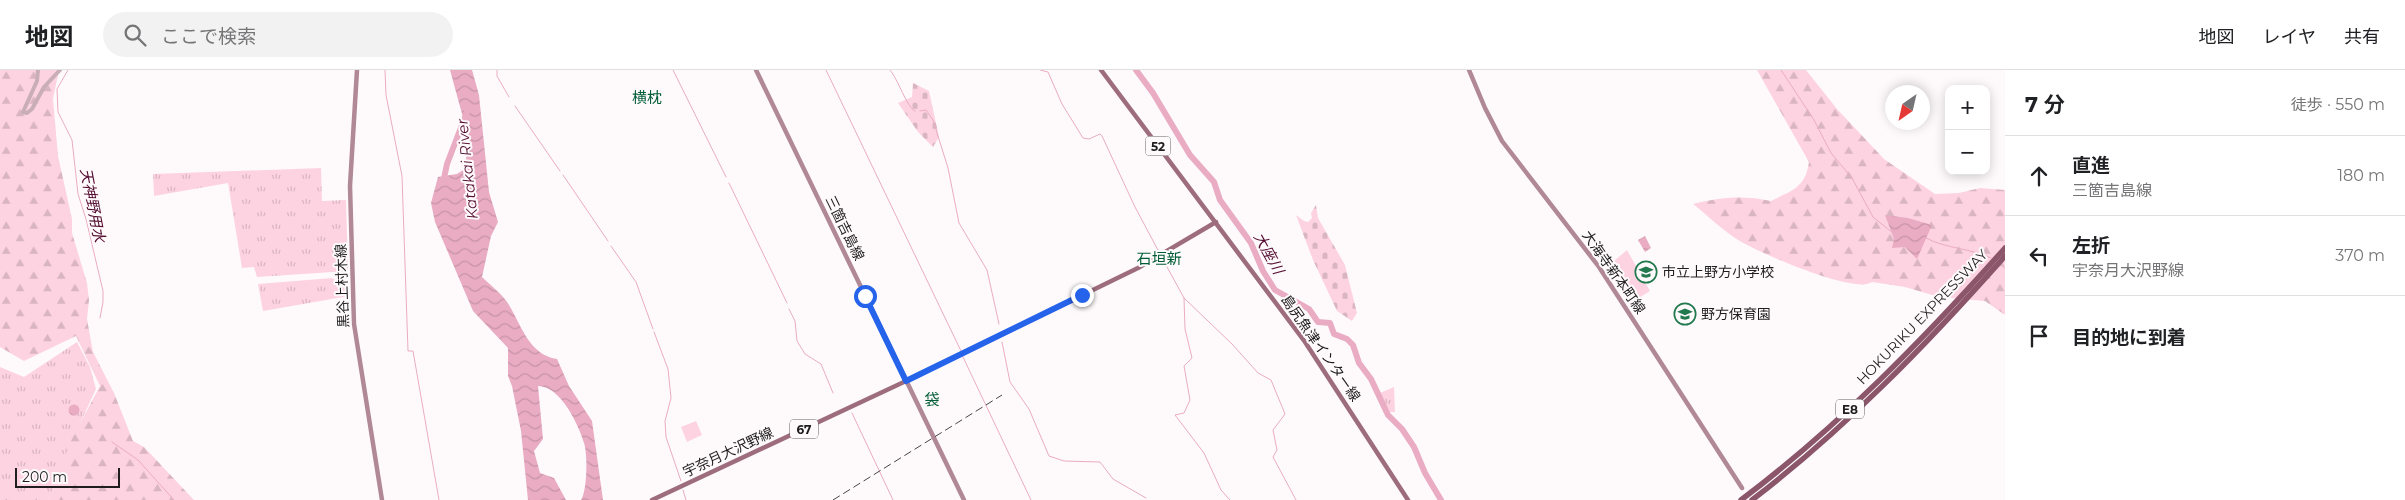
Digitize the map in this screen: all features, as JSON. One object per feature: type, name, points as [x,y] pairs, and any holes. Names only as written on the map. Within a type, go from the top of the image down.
[{"type":"highway","name":"HOKURIKU EXPRESSWAY","points":[[1741,500],[1807,448],[1851,408],[1952,311],[2005,248]]},
{"type":"highway","name":"HOKURIKU EXPRESSWAY","points":[[1752,500],[1862,406],[2005,256]]},
{"type":"main road","name":"黒谷上村木線","points":[[356,70],[350,186],[354,324],[359,369],[382,500]]},
{"type":"main road","name":"三箇吉島線","points":[[756,70],[964,500]]},
{"type":"main road","name":"島尻魚津インター線","points":[[1101,70],[1305,342],[1408,500]]},
{"type":"main road","name":"大海寺新本町線","points":[[1469,70],[1484,108],[1502,141],[1599,267],[1742,488]]},
{"type":"main road","name":"宇奈月大沢野線","points":[[652,500],[906,381],[1144,265],[1216,222]]},
{"type":"street","points":[[38,70],[37,81],[23,112],[27,113],[32,109],[44,87],[60,70]]},
{"type":"green space","points":[[0,70],[59,70],[53,99],[58,156],[72,219],[72,233],[87,283],[89,300],[87,319],[93,352],[114,393],[133,441],[144,447],[194,500],[49,500],[71,440],[100,386],[76,336],[24,361],[0,347]]},
{"type":"green space","points":[[1757,70],[1806,70],[1837,109],[1884,159],[1935,194],[1959,193],[1980,188],[2005,190],[2005,315],[1985,301],[1939,297],[1905,287],[1872,282],[1862,284],[1846,282],[1804,270],[1735,238],[1693,204],[1732,198],[1771,201],[1797,187],[1804,178],[1809,162]]},
{"type":"green space","points":[[913,83],[929,91],[939,137],[933,147],[918,132],[898,103],[912,97]]},
{"type":"green space","points":[[321,168],[322,201],[346,200],[348,271],[257,277],[254,267],[242,268],[228,183],[154,196],[153,174]]},
{"type":"green space","points":[[1316,205],[1318,218],[1345,265],[1357,313],[1352,321],[1337,311],[1313,260],[1296,215],[1308,222],[1312,218],[1311,213]]},
{"type":"green space","points":[[1627,250],[1650,291],[1630,303],[1607,267]]},
{"type":"green space","points":[[332,278],[339,282],[348,282],[349,296],[263,311],[258,284]]},
{"type":"green space","points":[[77,342],[90,367],[96,389],[49,500],[0,500],[0,367],[24,377]]},
{"type":"green space","points":[[78,368],[83,370],[85,375],[83,380],[78,382],[73,380],[71,375],[73,370]]},
{"type":"green space","points":[[1394,387],[1395,412],[1390,412],[1380,393]]},
{"type":"green space","points":[[696,421],[702,435],[687,442],[681,427]]},
{"type":"water","points":[[450,70],[472,70],[479,95],[489,192],[498,222],[491,236],[482,277],[507,302],[532,345],[547,356],[557,359],[569,386],[592,421],[603,500],[581,500],[585,489],[586,464],[585,449],[581,435],[573,416],[561,399],[554,392],[538,386],[543,439],[534,451],[540,473],[554,478],[566,500],[528,500],[521,431],[512,386],[508,376],[508,348],[473,311],[435,222],[431,203],[438,177],[457,174],[463,170],[470,143]]},
{"type":"water","points":[[1885,215],[1908,218],[1932,225],[1917,259],[1905,247],[1892,248],[1894,239]]},
{"type":"water","points":[[1645,236],[1651,248],[1645,252],[1638,240]]},
{"type":"water","points":[[74,404],[80,410],[74,416],[68,410]]},
{"type":"waterway","name":"天神野用水","points":[[68,70],[57,89],[58,112],[72,140],[78,194],[86,219],[103,291],[100,318]]},
{"type":"waterway","points":[[385,70],[386,95],[402,176],[408,351],[413,351],[439,500]]},
{"type":"waterway","points":[[497,70],[497,76],[509,97]]},
{"type":"waterway","points":[[673,70],[726,177]]},
{"type":"waterway","points":[[826,70],[961,351]]},
{"type":"waterway","points":[[890,70],[909,105],[915,111]]},
{"type":"waterway","points":[[1040,70],[1048,72],[1062,104],[1083,138],[1089,139],[1100,134],[1102,136],[1135,207],[1159,252]]},
{"type":"waterway","name":"大座川","points":[[1136,70],[1153,93],[1190,155],[1214,182],[1220,200],[1251,243],[1263,271],[1275,290],[1309,309],[1318,322],[1330,323],[1334,334],[1347,339],[1353,345],[1359,363],[1371,379],[1388,415],[1402,429],[1414,447],[1425,473],[1441,500]]},
{"type":"waterway","points":[[1781,70],[1814,120],[1831,153],[1852,178],[1873,217],[1893,233]]},
{"type":"waterway","points":[[515,106],[560,171]]},
{"type":"waterway","points":[[920,111],[926,110],[933,120],[948,168],[959,223],[987,270],[999,324]]},
{"type":"waterway","name":"Katakai River","points":[[443,183],[447,164],[467,112]]},
{"type":"waterway","points":[[563,175],[608,241]]},
{"type":"waterway","points":[[729,183],[787,303]]},
{"type":"waterway","points":[[1926,238],[1991,258]]},
{"type":"waterway","points":[[611,246],[636,282],[653,329]]},
{"type":"waterway","points":[[1161,256],[1184,298],[1232,344],[1258,373],[1271,380],[1285,414],[1273,430],[1277,450],[1273,457],[1296,500]]},
{"type":"waterway","points":[[2001,265],[2005,268]]},
{"type":"waterway","points":[[1184,298],[1185,329],[1192,358],[1184,366],[1190,400],[1184,413],[1175,415],[1204,453],[1221,490],[1230,500]]},
{"type":"waterway","points":[[789,309],[795,321],[797,341],[805,354],[821,364],[833,393]]},
{"type":"waterway","points":[[654,332],[668,369],[671,398],[665,421],[666,437],[681,481]]},
{"type":"waterway","points":[[1002,342],[1010,382],[1029,409],[1049,456],[1064,461],[1100,462],[1113,479],[1146,498]]},
{"type":"waterway","points":[[962,355],[1031,500]]},
{"type":"waterway","points":[[852,413],[893,500]]},
{"type":"waterway","name":"天神野用水","points":[[112,442],[138,460],[174,500]]},
{"type":"waterway","points":[[683,490],[686,500]]},
{"type":"railway","points":[[833,500],[1002,395]]},
{"type":"place","name":"市立上野方小学校","points":[[1646,272]]},
{"type":"place","name":"野方保育園","points":[[1685,314]]},
{"type":"district","name":"横枕","points":[[647,97]]},
{"type":"district","name":"石垣新","points":[[1159,258]]},
{"type":"district","name":"袋","points":[[932,399]]},
{"type":"route","points":[[865,296],[906,381],[1082,295]]}]
